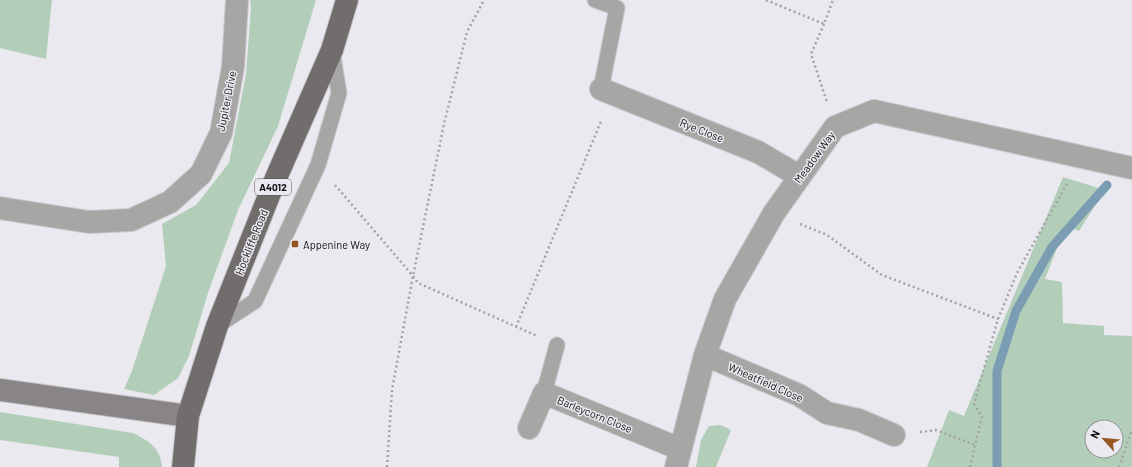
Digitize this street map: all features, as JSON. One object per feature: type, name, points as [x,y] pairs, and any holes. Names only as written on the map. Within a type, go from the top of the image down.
[{"type":"main road","name":"Hockliffe Road","points":[[183,467],[188,416],[217,326],[276,178],[332,50],[347,0]]},
{"type":"street","name":"Jupiter Drive","points":[[0,208],[89,222],[131,220],[170,202],[201,174],[221,133],[233,67],[237,0]]},
{"type":"street","name":"Rye Close","points":[[607,92],[758,152],[799,176]]},
{"type":"street","name":"Meadow Way","points":[[678,458],[705,354],[725,299],[774,214],[799,176],[835,127],[874,111],[1132,168]]},
{"type":"street","name":"Wheatfield Close","points":[[705,354],[800,395],[827,413],[859,420],[894,435]]},
{"type":"street","points":[[0,390],[188,416]]},
{"type":"street","name":"Barleycorn Close","points":[[529,428],[544,393],[678,458]]},
{"type":"lane","points":[[595,0],[617,8],[607,92]]},
{"type":"lane","points":[[217,326],[255,301],[318,165],[339,93],[332,50]]},
{"type":"lane","points":[[544,393],[557,345]]},
{"type":"path","points":[[387,467],[392,390],[413,276],[444,124],[467,32],[484,0]]},
{"type":"path","points":[[766,0],[824,24]]},
{"type":"path","points":[[833,0],[810,54],[835,127]]},
{"type":"path","points":[[516,327],[607,92]]},
{"type":"path","points":[[970,467],[982,417],[974,404],[998,319],[1017,273],[1082,158]]},
{"type":"path","points":[[318,165],[413,276],[418,284],[557,345]]},
{"type":"path","points":[[774,214],[827,235],[882,275],[998,319]]},
{"type":"path","points":[[894,435],[936,430],[975,445]]},
{"type":"path","points":[[1119,467],[1132,430]]},
{"type":"green space","points":[[0,0],[52,0],[46,59],[0,48]]},
{"type":"green space","points":[[250,0],[316,0],[278,126],[238,210],[208,293],[189,356],[178,378],[154,395],[124,389],[132,371],[166,266],[162,224],[196,205],[229,163],[246,74],[251,8]]},
{"type":"green space","points":[[1063,177],[1105,190],[1079,231],[1066,225],[1045,279],[1062,282],[1063,323],[1104,326],[1104,335],[1132,336],[1132,467],[927,467],[949,410],[964,416]]},
{"type":"green space","points":[[0,412],[133,433],[153,446],[159,455],[162,467],[119,467],[119,457],[0,440]]},
{"type":"green space","points":[[721,425],[731,430],[716,467],[696,467],[701,440],[709,426]]},
{"type":"waterway","points":[[997,467],[997,371],[1016,311],[1052,247],[1107,185]]},
{"type":"place","name":"Appenine Way","points":[[295,244]]}]
